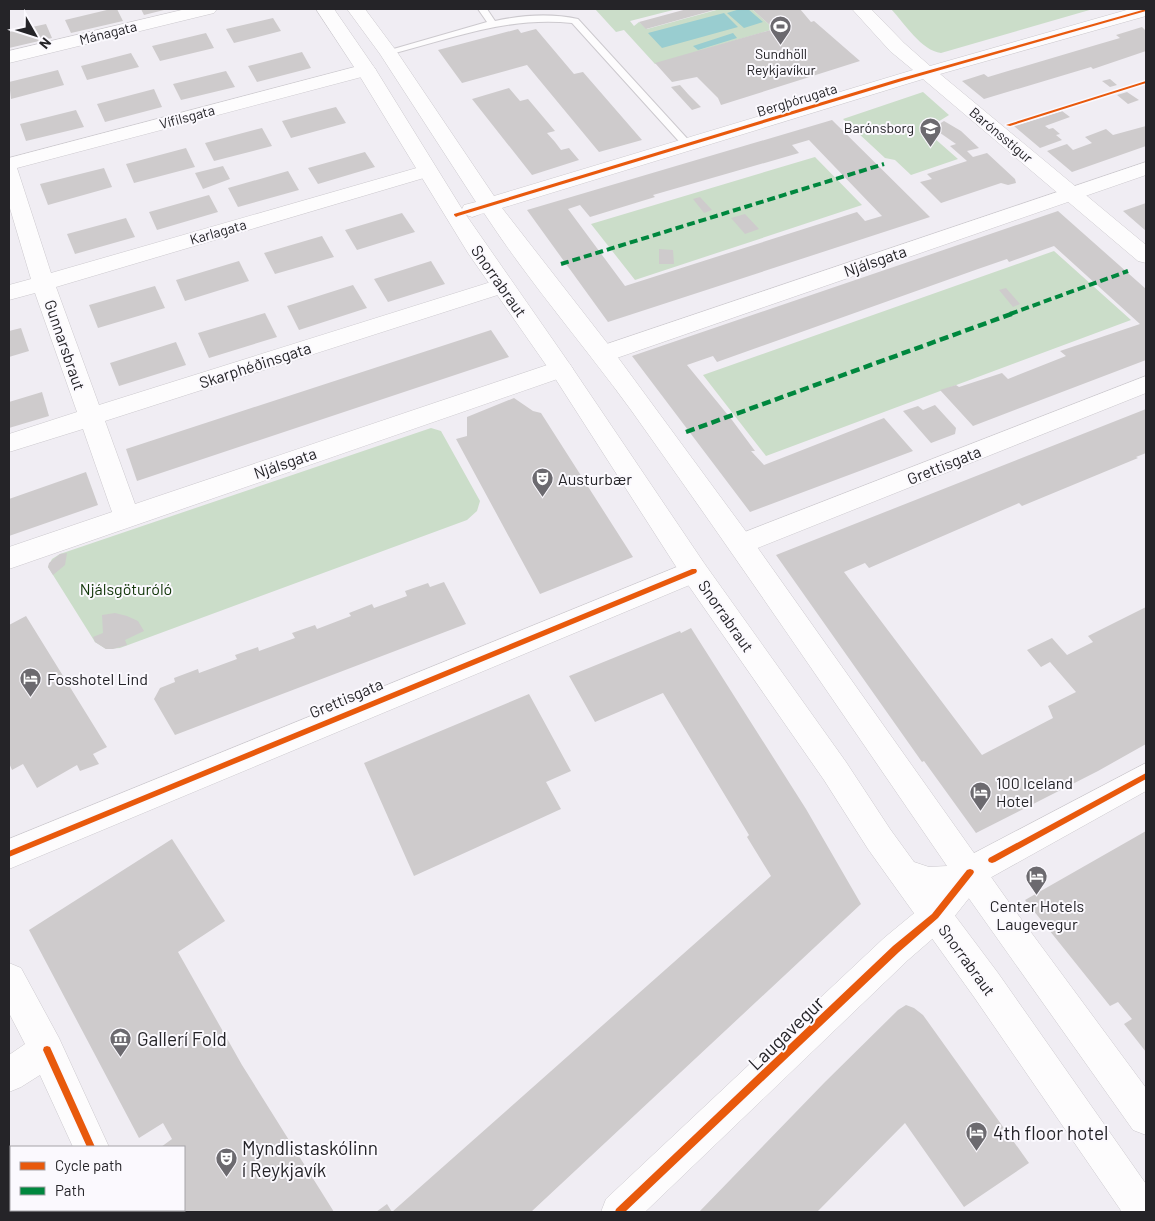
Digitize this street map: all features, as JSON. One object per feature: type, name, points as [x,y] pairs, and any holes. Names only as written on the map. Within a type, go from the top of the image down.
[{"type":"street","name":"Mánagata","points":[[9,57],[208,9]]},
{"type":"street","name":"Snorrabraut","points":[[325,9],[366,70],[476,248],[561,369],[694,571],[903,872],[1144,1212]]},
{"type":"street","points":[[356,9],[388,52],[507,232],[603,354],[741,544],[970,872],[1146,1117]]},
{"type":"street","name":"Barónsstígur","points":[[861,9],[897,47],[927,74],[1146,256]]},
{"type":"street","name":"Bergþórugata","points":[[456,215],[1146,10]]},
{"type":"street","name":"Vífilsgata","points":[[9,164],[366,70]]},
{"type":"street","name":"Njálsgata","points":[[603,354],[1146,168]]},
{"type":"street","name":"Gunnarsbraut","points":[[9,171],[43,283],[127,517]]},
{"type":"street","name":"Karlagata","points":[[9,293],[427,171]]},
{"type":"street","name":"Skarphéðinsgata","points":[[9,444],[502,286]]},
{"type":"street","name":"Njálsgata","points":[[9,558],[561,369]]},
{"type":"street","name":"Grettisgata","points":[[741,544],[1146,384]]},
{"type":"street","name":"Grettisgata","points":[[9,854],[547,630],[694,571]]},
{"type":"street","name":"Laugavegur","points":[[903,872],[934,885],[943,884],[970,872],[1146,776]]},
{"type":"street","name":"Laugavegur","points":[[619,1212],[896,949],[935,916],[970,872]]},
{"type":"street","points":[[9,980],[46,1050],[91,1146]]},
{"type":"street","points":[[9,1075],[46,1050]]},
{"type":"lane","points":[[483,9],[493,24]]},
{"type":"lane","points":[[388,52],[493,24],[531,18],[555,17],[575,21],[689,146]]},
{"type":"green space","points":[[595,9],[677,9],[630,21],[634,26],[639,22],[647,29],[720,9],[752,9],[774,29],[655,64],[624,30],[616,32]]},
{"type":"green space","points":[[891,9],[1093,9],[941,53],[920,42]]},
{"type":"green space","points":[[923,92],[949,115],[925,130],[958,159],[911,175],[895,160],[885,158],[843,119]]},
{"type":"green space","points":[[815,157],[862,205],[635,280],[591,224]]},
{"type":"green space","points":[[1054,251],[1131,320],[766,456],[703,375]]},
{"type":"green space","name":"Njálsgöturóló","points":[[431,428],[441,431],[480,501],[477,511],[467,520],[120,648],[106,649],[95,642],[48,567],[52,559],[60,554]]},
{"type":"water","points":[[748,9],[763,22],[744,28],[727,13]]},
{"type":"water","points":[[724,13],[738,27],[662,48],[648,33]]},
{"type":"water","points":[[733,33],[737,38],[698,50],[693,46]]},
{"type":"building","points":[[117,9],[123,21],[71,33],[65,20]]},
{"type":"building","points":[[141,9],[168,9],[144,15]]},
{"type":"building","name":"Sundhöll Reykjavíkur","points":[[687,9],[718,9],[646,29],[639,22]]},
{"type":"building","name":"Sundhöll Reykjavíkur","points":[[752,9],[800,9],[811,22],[814,21],[860,61],[721,105],[718,98],[697,77],[672,82],[655,63],[774,29]]},
{"type":"building","points":[[273,18],[281,31],[234,43],[226,29]]},
{"type":"building","points":[[46,24],[52,38],[9,48],[9,32]]},
{"type":"building","points":[[1142,27],[1146,31],[1146,51],[1093,69],[1091,67],[984,99],[962,81],[984,74],[988,77],[1120,38],[1116,35]]},
{"type":"building","points":[[518,29],[521,33],[536,29],[574,74],[583,72],[642,140],[599,152],[527,65],[462,83],[438,50]]},
{"type":"building","points":[[206,33],[214,48],[160,61],[152,46]]},
{"type":"building","points":[[302,52],[311,68],[257,82],[248,66]]},
{"type":"building","points":[[131,53],[139,67],[87,80],[81,66]]},
{"type":"building","points":[[58,70],[64,85],[11,99],[9,82]]},
{"type":"building","points":[[226,71],[235,87],[181,100],[173,84]]},
{"type":"building","points":[[1110,79],[1117,85],[1110,87],[1102,81]]},
{"type":"building","points":[[680,85],[701,107],[692,110],[671,87]]},
{"type":"building","points":[[509,88],[520,101],[528,99],[555,131],[547,133],[561,150],[569,148],[579,160],[532,175],[472,99]]},
{"type":"building","points":[[154,89],[162,107],[105,122],[97,104]]},
{"type":"building","points":[[1127,92],[1139,100],[1128,104],[1117,95]]},
{"type":"building","points":[[336,107],[346,123],[291,138],[282,121]]},
{"type":"building","points":[[76,110],[84,127],[26,141],[20,124]]},
{"type":"building","points":[[1062,111],[1070,117],[1045,126],[1049,129],[1053,128],[1060,134],[1056,135],[1062,140],[1040,148],[1014,126]]},
{"type":"building","points":[[832,120],[930,217],[608,322],[527,210]],"holes":[[[809,140],[882,216],[865,221],[857,212],[625,286],[568,209],[580,205],[590,217],[655,197],[653,195],[799,153],[792,145]]]},
{"type":"building","points":[[944,121],[961,131],[979,148],[967,151],[973,157],[987,153],[1015,179],[1016,183],[1008,185],[1001,183],[941,203],[920,182],[932,179],[927,174],[967,161],[950,146],[956,144],[933,128]]},
{"type":"building","points":[[1146,126],[1146,146],[1072,172],[1047,151],[1067,144],[1073,150],[1092,143],[1085,137],[1106,129],[1113,135]]},
{"type":"building","points":[[262,128],[272,146],[214,161],[205,143]]},
{"type":"building","points":[[186,148],[195,167],[134,183],[126,164]]},
{"type":"building","points":[[365,152],[375,167],[318,184],[308,168]]},
{"type":"building","points":[[223,166],[230,179],[203,189],[195,173]]},
{"type":"building","points":[[104,168],[112,187],[48,205],[40,184]]},
{"type":"building","points":[[288,171],[299,190],[238,207],[228,188]]},
{"type":"building","points":[[209,195],[218,212],[157,230],[149,212]]},
{"type":"building","points":[[700,197],[712,210],[704,213],[693,199]]},
{"type":"building","points":[[1146,203],[1146,231],[1123,211]]},
{"type":"building","points":[[1058,211],[1146,289],[1146,360],[973,426],[940,390],[956,385],[959,387],[1002,373],[1008,379],[1066,356],[1060,351],[1140,324],[1054,246],[1009,262],[1007,259],[717,362],[713,356],[687,365],[732,420],[755,451],[751,451],[764,465],[884,418],[913,451],[750,512],[632,356]]},
{"type":"building","points":[[402,213],[415,232],[357,250],[345,230]]},
{"type":"building","points":[[745,214],[759,229],[745,234],[731,218]]},
{"type":"building","points":[[126,218],[135,237],[75,254],[67,234]]},
{"type":"building","points":[[322,236],[334,257],[275,274],[264,253]]},
{"type":"building","points":[[659,249],[673,250],[674,264],[659,264]]},
{"type":"building","points":[[239,261],[249,281],[185,301],[176,280]]},
{"type":"building","points":[[431,261],[445,284],[388,302],[374,279]]},
{"type":"building","points":[[353,285],[367,308],[299,330],[287,306]]},
{"type":"building","points":[[155,286],[165,308],[98,328],[89,305]]},
{"type":"building","points":[[1006,288],[1020,304],[1013,307],[999,290]]},
{"type":"building","points":[[265,313],[277,337],[209,358],[198,333]]},
{"type":"building","points":[[21,328],[29,351],[9,357],[9,331]]},
{"type":"building","points":[[491,330],[509,357],[137,481],[126,449]]},
{"type":"building","points":[[176,342],[186,365],[119,386],[110,363]]},
{"type":"building","points":[[42,392],[49,416],[9,428],[9,402]]},
{"type":"building","name":"Austurbær","points":[[514,398],[533,411],[541,413],[633,557],[540,594],[456,439],[467,436],[467,417]]},
{"type":"building","points":[[935,405],[956,428],[955,434],[931,443],[903,411],[918,406],[923,410]]},
{"type":"building","points":[[1146,409],[1146,453],[1136,457],[1138,458],[1022,506],[1019,503],[869,568],[865,563],[844,572],[982,755],[1053,718],[1048,706],[1076,692],[1050,662],[1041,667],[1027,650],[1052,638],[1067,655],[1093,642],[1088,636],[1146,607],[1146,744],[1098,771],[976,833],[924,761],[922,762],[776,555]]},
{"type":"building","points":[[86,472],[98,505],[9,536],[9,499]]},
{"type":"building","points":[[67,553],[65,565],[53,575],[48,567],[49,563],[60,554]]},
{"type":"building","points":[[444,582],[466,624],[175,735],[154,699],[160,688],[175,682],[174,678],[198,669],[199,673],[237,659],[235,655],[258,647],[259,651],[295,638],[292,633],[315,625],[317,629],[351,616],[349,613],[372,604],[374,608],[407,596],[405,591],[428,583],[430,587]]},
{"type":"building","points":[[115,613],[138,621],[144,631],[125,640],[127,645],[106,649],[95,642],[93,637],[103,633],[102,615]]},
{"type":"building","points":[[26,616],[107,747],[93,754],[99,764],[80,771],[77,765],[37,788],[23,764],[12,770],[9,763],[9,625]]},
{"type":"building","points":[[691,628],[806,809],[861,904],[531,1212],[392,1212],[771,876],[747,837],[749,835],[663,693],[595,722],[569,676]]},
{"type":"building","points":[[529,694],[571,771],[546,782],[561,809],[414,876],[364,763]]},
{"type":"building","points":[[1146,831],[1146,1052],[1124,1024],[1132,1019],[1118,1002],[1110,1006],[1025,900]]},
{"type":"building","points":[[172,839],[225,921],[178,952],[242,1065],[334,1212],[179,1212],[185,1211],[185,1146],[162,1146],[172,1139],[163,1123],[139,1138],[29,930]]},
{"type":"building","points":[[906,1005],[923,1015],[1029,1163],[964,1207],[905,1123],[817,1212],[699,1212],[825,1082],[898,1010]]},
{"type":"building","points":[[387,1204],[392,1212],[376,1212]]},
{"type":"marked path","points":[[561,264],[884,164]]},
{"type":"marked path","points":[[686,432],[1128,271]]},
{"type":"cycle path","points":[[456,215],[900,80],[1146,10]]},
{"type":"cycle path","points":[[1008,125],[1146,82]]},
{"type":"cycle path","points":[[9,854],[694,571]]},
{"type":"cycle path","points":[[992,860],[1146,776]]},
{"type":"cycle path","points":[[619,1212],[896,949],[935,916],[970,872]]},
{"type":"cycle path","points":[[47,1050],[91,1146]]},
{"type":"place","name":"Sundhöll Reykjavíkur","points":[[781,45]]},
{"type":"place","name":"Barónsborg","points":[[930,147]]},
{"type":"place","name":"Austurbær","points":[[542,498]]},
{"type":"place","name":"Fosshotel Lind","points":[[31,698]]},
{"type":"place","name":"100 Iceland Hotel","points":[[980,811]]},
{"type":"place","name":"Center Hotels Laugevegur","points":[[1037,896]]},
{"type":"place","name":"Gallerí Fold","points":[[121,1058]]},
{"type":"place","name":"4th floor hotel","points":[[977,1152]]},
{"type":"place","name":"Myndlistaskólinn í Reykjavík","points":[[226,1178]]}]
